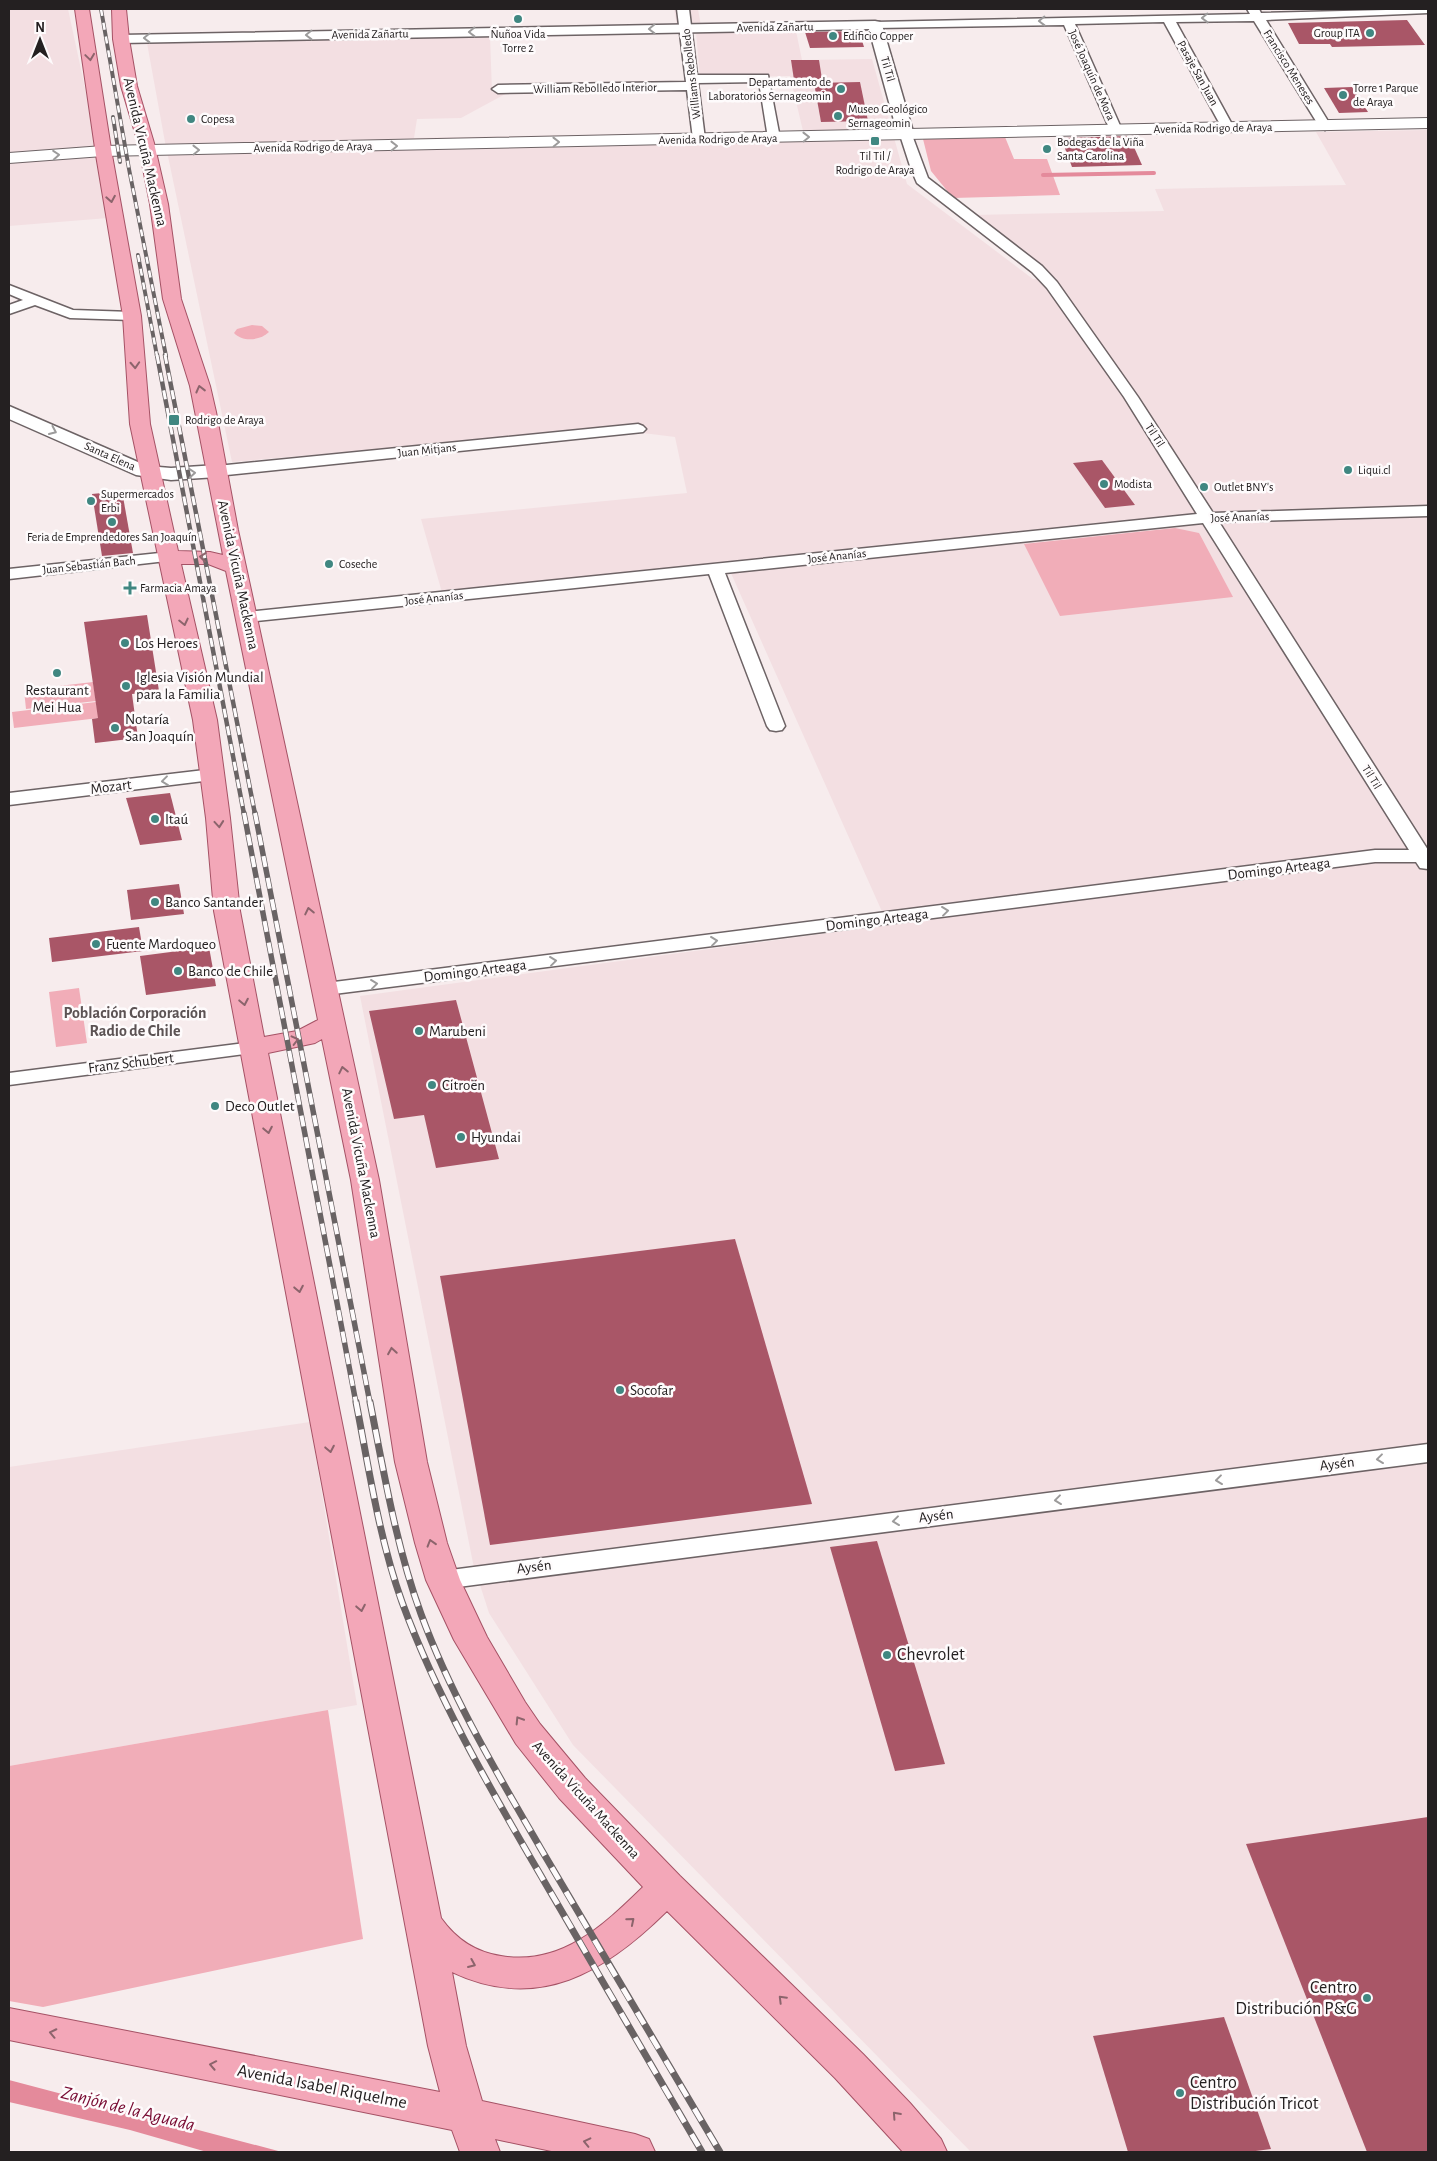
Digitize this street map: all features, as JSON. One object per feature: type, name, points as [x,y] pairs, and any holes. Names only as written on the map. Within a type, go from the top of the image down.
[{"type":"main road","points":[[82,9],[103,151],[132,316],[137,400],[150,472],[203,711],[213,775],[228,911],[252,1048],[447,2046],[466,2116],[480,2152]]},
{"type":"main road","name":"Avenida Vicuña Mackenna","points":[[119,9],[121,39],[133,104],[148,151],[161,214],[172,299],[200,386],[236,567],[372,1212],[411,1462],[428,1534],[443,1580],[471,1640],[528,1734],[592,1810],[667,1887],[849,2066],[896,2114],[927,2152]]},
{"type":"main road","name":"Avenida Rodrigo de Araya","points":[[9,158],[103,151],[1428,124]]},
{"type":"main road","points":[[169,557],[210,558],[236,567]]},
{"type":"main road","points":[[252,1048],[305,1038],[333,1023]]},
{"type":"main road","points":[[423,1922],[441,1947],[476,1966],[511,1974],[542,1972],[560,1967],[592,1950],[642,1911],[667,1887]]},
{"type":"main road","name":"Avenida Isabel Riquelme","points":[[9,2024],[635,2152]]},
{"type":"street","name":"Williams Rebolledo","points":[[684,9],[698,139]]},
{"type":"street","name":"Avenida Zañartu","points":[[121,39],[1068,21],[1255,13],[1428,10]]},
{"type":"street","name":"Francisco Meneses","points":[[1255,13],[1325,126]]},
{"type":"street","name":"Pasaje San Juan","points":[[1168,18],[1228,128]]},
{"type":"street","name":"José Joaquín de Mora","points":[[1068,21],[1116,130]]},
{"type":"street","name":"Til Til","points":[[875,25],[906,135],[922,180],[1037,269],[1052,285],[1131,397],[1426,860]]},
{"type":"street","name":"William Rebolledo Interior","points":[[498,89],[692,83],[764,78],[774,138]]},
{"type":"street","points":[[9,289],[70,314],[132,316]]},
{"type":"street","points":[[9,310],[35,300]]},
{"type":"street","name":"Santa Elena","points":[[9,412],[136,469],[171,474],[217,471]]},
{"type":"street","name":"Juan Mitjans","points":[[217,471],[638,429]]},
{"type":"street","name":"José Ananías","points":[[247,617],[1208,518],[1428,511]]},
{"type":"street","name":"Juan Sebastián Bach","points":[[9,574],[169,557]]},
{"type":"street","points":[[715,569],[776,726]]},
{"type":"street","name":"Mozart","points":[[9,799],[213,775]]},
{"type":"street","name":"Domingo Arteaga","points":[[326,989],[1374,856],[1426,860]]},
{"type":"street","name":"Franz Schubert","points":[[9,1079],[252,1048]]},
{"type":"street","name":"Aysén","points":[[443,1580],[1428,1453]]},
{"type":"shaded area","points":[[9,9],[68,9],[99,153],[108,218],[9,226]]},
{"type":"shaded area","points":[[674,9],[698,9],[702,32],[796,31],[802,60],[872,59],[907,184],[1033,279],[1057,279],[974,215],[1164,211],[1155,189],[1346,185],[1316,132],[1428,130],[1428,2152],[971,2152],[573,1745],[489,1613],[473,1563],[360,996],[888,925],[730,571],[443,596],[421,519],[687,493],[675,437],[611,429],[232,462],[165,142],[147,43],[490,36],[492,92],[509,92],[461,118],[417,119],[414,138],[803,131],[790,76],[700,78],[696,32],[678,32]]},
{"type":"shaded area","points":[[1005,137],[1014,159],[1047,159],[1060,195],[953,198],[931,171],[923,139]]},
{"type":"shaded area","points":[[252,325],[262,326],[269,332],[256,339],[242,338],[234,333],[237,329]]},
{"type":"shaded area","points":[[1175,528],[1199,533],[1233,597],[1060,616],[1024,544]]},
{"type":"shaded area","points":[[93,682],[96,701],[26,709],[24,690]]},
{"type":"shaded area","points":[[96,702],[99,718],[14,728],[12,712]]},
{"type":"shaded area","points":[[79,988],[87,1043],[56,1047],[49,992]]},
{"type":"shaded area","points":[[310,1422],[357,1705],[9,1766],[9,1467]]},
{"type":"shaded area","points":[[328,1710],[363,1939],[43,2007],[9,2001],[9,1766]]},
{"type":"shaded area","points":[[9,2080],[282,2152],[207,2152],[130,2130],[9,2102]]},
{"type":"building","name":"Group ITA","points":[[1407,20],[1425,45],[1332,47],[1330,44],[1299,44],[1288,23]]},
{"type":"building","name":"Edificio Copper","points":[[859,31],[864,47],[810,48],[805,32]]},
{"type":"building","points":[[791,60],[819,60],[822,79],[794,80]]},
{"type":"building","name":"Departamento de Laboratorios Sernageomin","points":[[860,82],[868,121],[821,122],[814,83]]},
{"type":"building","name":"Torre 1 Parque de Araya","points":[[1352,87],[1368,112],[1339,113],[1324,88]]},
{"type":"building","points":[[1129,136],[1142,165],[1072,167],[1061,138]]},
{"type":"building","name":"Modista","points":[[1102,460],[1135,505],[1105,508],[1073,463]]},
{"type":"building","name":"Feria de Emprendedores San Joaquín","points":[[122,491],[133,553],[102,556],[92,494]]},
{"type":"building","points":[[147,615],[159,691],[132,694],[138,738],[95,743],[92,719],[98,718],[84,622]]},
{"type":"building","name":"Itaú","points":[[170,793],[182,840],[140,845],[126,798]]},
{"type":"building","name":"Banco Santander","points":[[179,884],[184,914],[131,920],[127,890]]},
{"type":"building","name":"Fuente Mardoqueo","points":[[139,927],[143,951],[52,962],[49,938]]},
{"type":"building","name":"Banco de Chile","points":[[209,947],[216,986],[146,995],[140,956]]},
{"type":"building","points":[[456,1000],[499,1159],[436,1168],[424,1115],[394,1119],[369,1011]]},
{"type":"building","name":"Socofar","points":[[735,1239],[812,1504],[490,1545],[440,1276]]},
{"type":"building","name":"Chevrolet","points":[[877,1541],[945,1764],[895,1771],[830,1547]]},
{"type":"building","name":"Centro Distribución P&G","points":[[1428,1817],[1428,2152],[1367,2152],[1246,1844]]},
{"type":"building","name":"Centro Distribución Tricot","points":[[1224,2017],[1271,2149],[1248,2152],[1128,2152],[1093,2036]]},
{"type":"waterway","points":[[1043,175],[1154,173]]},
{"type":"railway","points":[[101,9],[129,169],[166,356]]},
{"type":"railway","points":[[113,117],[120,162]]},
{"type":"railway","points":[[138,255],[157,356]]},
{"type":"railway","points":[[157,355],[244,814]]},
{"type":"railway","points":[[165,355],[255,814]]},
{"type":"railway","points":[[244,813],[356,1403]]},
{"type":"railway","points":[[255,813],[370,1403]]},
{"type":"railway","points":[[356,1402],[375,1503],[387,1553],[402,1602],[432,1674],[467,1744],[505,1813],[702,2152]]},
{"type":"railway","points":[[370,1402],[391,1509],[404,1562],[421,1614],[446,1675],[508,1792],[720,2152]]},
{"type":"place","name":"Ñuñoa Vida Torre 2","points":[[518,19]]},
{"type":"place","name":"Group ITA","points":[[1370,33]]},
{"type":"place","name":"Edificio Copper","points":[[833,36]]},
{"type":"place","name":"Departamento de Laboratorios Sernageomin","points":[[841,89]]},
{"type":"place","name":"Torre 1 Parque de Araya","points":[[1343,95]]},
{"type":"place","name":"Museo Geológico Sernageomin","points":[[838,116]]},
{"type":"place","name":"Copesa","points":[[191,119]]},
{"type":"place","name":"Til Til / Rodrigo de Araya","points":[[875,141]]},
{"type":"place","name":"Bodegas de la Viña Santa Carolina","points":[[1047,149]]},
{"type":"place","name":"Rodrigo de Araya","points":[[174,420]]},
{"type":"place","name":"Liqui.cl","points":[[1348,470]]},
{"type":"place","name":"Modista","points":[[1104,484]]},
{"type":"place","name":"Outlet BNY's","points":[[1204,487]]},
{"type":"place","name":"Supermercados Erbi","points":[[91,501]]},
{"type":"place","name":"Feria de Emprendedores San Joaquín","points":[[112,522]]},
{"type":"place","name":"Coseche","points":[[329,564]]},
{"type":"place","name":"Farmacia Amaya","points":[[130,588]]},
{"type":"place","name":"Los Heroes","points":[[125,643]]},
{"type":"place","name":"Restaurant Mei Hua","points":[[57,673]]},
{"type":"place","name":"Iglesia Visión Mundial para la Familia","points":[[126,686]]},
{"type":"place","name":"Notaría San Joaquín","points":[[115,728]]},
{"type":"place","name":"Itaú","points":[[155,819]]},
{"type":"place","name":"Banco Santander","points":[[155,902]]},
{"type":"place","name":"Fuente Mardoqueo","points":[[96,944]]},
{"type":"place","name":"Banco de Chile","points":[[178,971]]},
{"type":"place","name":"Marubeni","points":[[419,1031]]},
{"type":"place","name":"Citroën","points":[[432,1085]]},
{"type":"place","name":"Deco Outlet","points":[[215,1106]]},
{"type":"place","name":"Hyundai","points":[[461,1137]]},
{"type":"place","name":"Socofar","points":[[620,1390]]},
{"type":"place","name":"Chevrolet","points":[[887,1655]]},
{"type":"place","name":"Centro Distribución P&G","points":[[1367,1998]]},
{"type":"place","name":"Centro Distribución Tricot","points":[[1180,2093]]},
{"type":"district","name":"Población Corporación Radio de Chile","points":[[135,1022]]},
{"type":"water label","name":"Zanjón de la Aguada","points":[[128,2109]]}]
